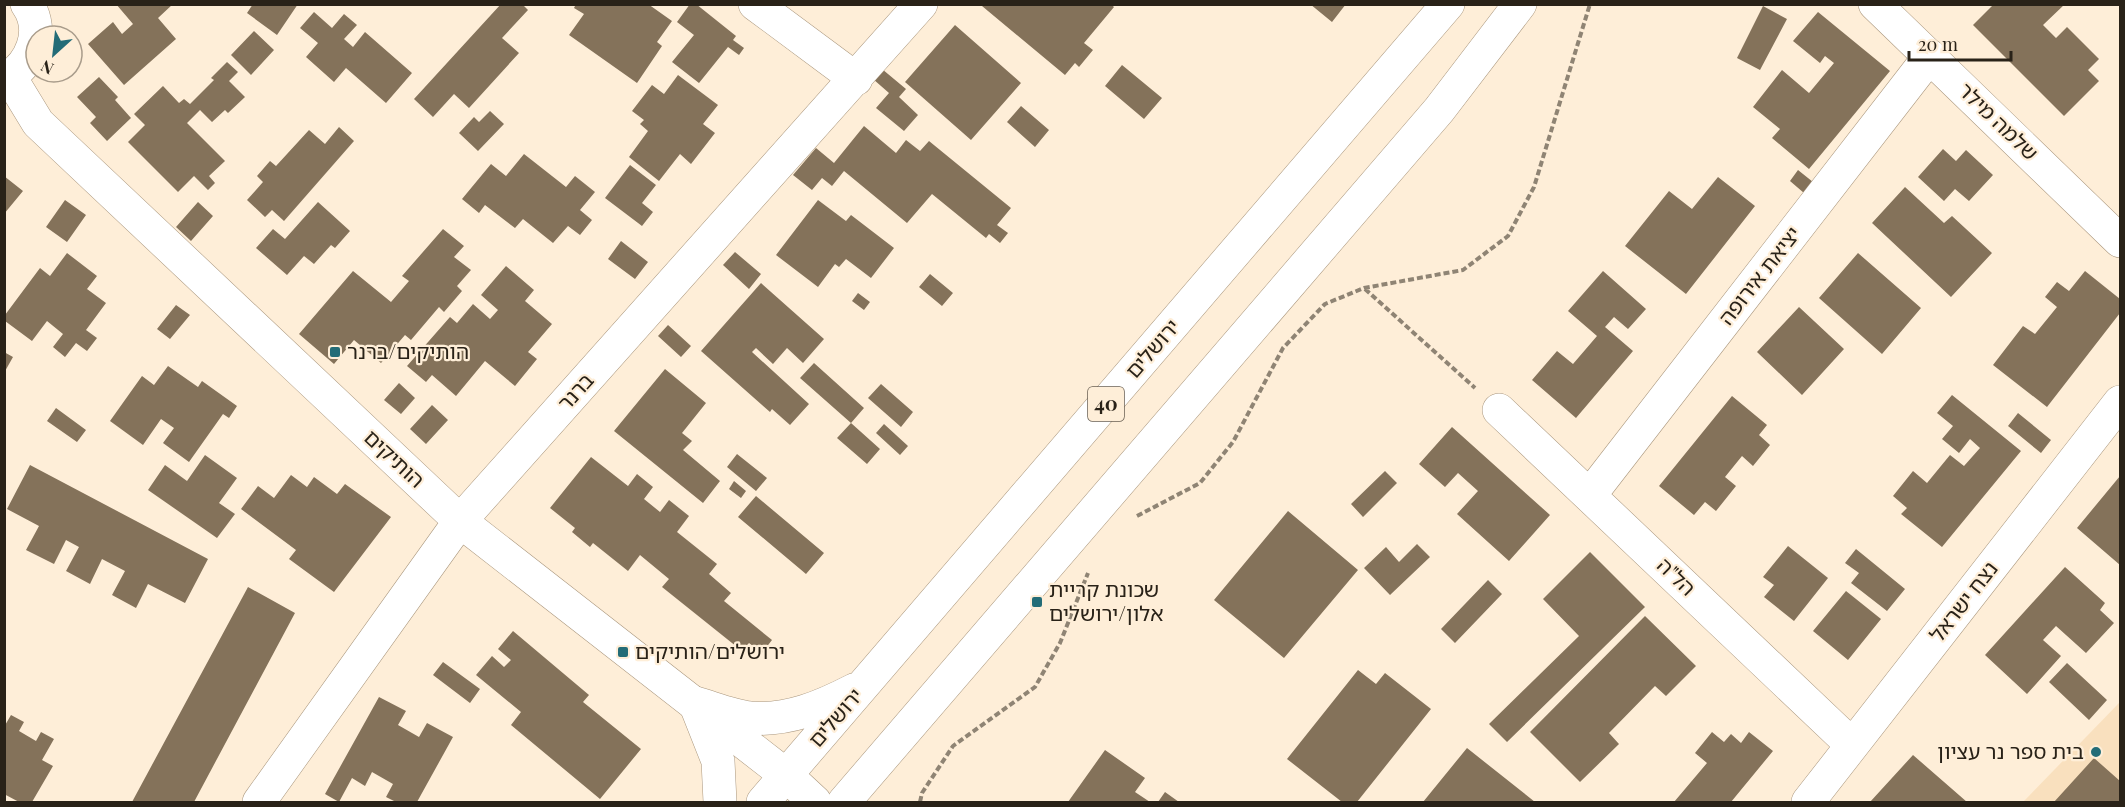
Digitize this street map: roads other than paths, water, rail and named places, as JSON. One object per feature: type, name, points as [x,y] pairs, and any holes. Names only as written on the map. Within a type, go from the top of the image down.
[{"type":"main road","points":[[7,79],[27,62],[34,45],[36,27],[27,4]]},
{"type":"main road","points":[[755,4],[856,80]]},
{"type":"main road","name":"ברנר","points":[[259,802],[460,521],[856,80],[921,4]]},
{"type":"main road","name":"ירושלים","points":[[763,802],[1448,4]]},
{"type":"main road","points":[[844,802],[1439,110],[1520,4]]},
{"type":"main road","name":"שלמה מילר","points":[[1875,4],[2121,241]]},
{"type":"main road","name":"יציאת אירופה","points":[[1590,495],[1930,56]]},
{"type":"main road","name":"הותיקים","points":[[7,79],[38,123],[460,521],[787,776],[815,802]]},
{"type":"main road","name":"נצח ישראל","points":[[1809,802],[2121,402]]},
{"type":"main road","name":"הל\"ה","points":[[1499,410],[1852,745]]},
{"type":"main road","points":[[695,704],[748,718],[781,718],[822,707],[866,684]]},
{"type":"main road","points":[[695,704],[718,761],[720,802]]},
{"type":"place","name":"הותיקים/ברנר","points":[[335,352]]},
{"type":"place","name":"שכונת קריית אלון/ירושלים","points":[[1037,602]]},
{"type":"place","name":"ירושלים/הותיקים","points":[[623,652]]},
{"type":"place","name":"בית ספר נר עציון","points":[[2096,752]]}]
